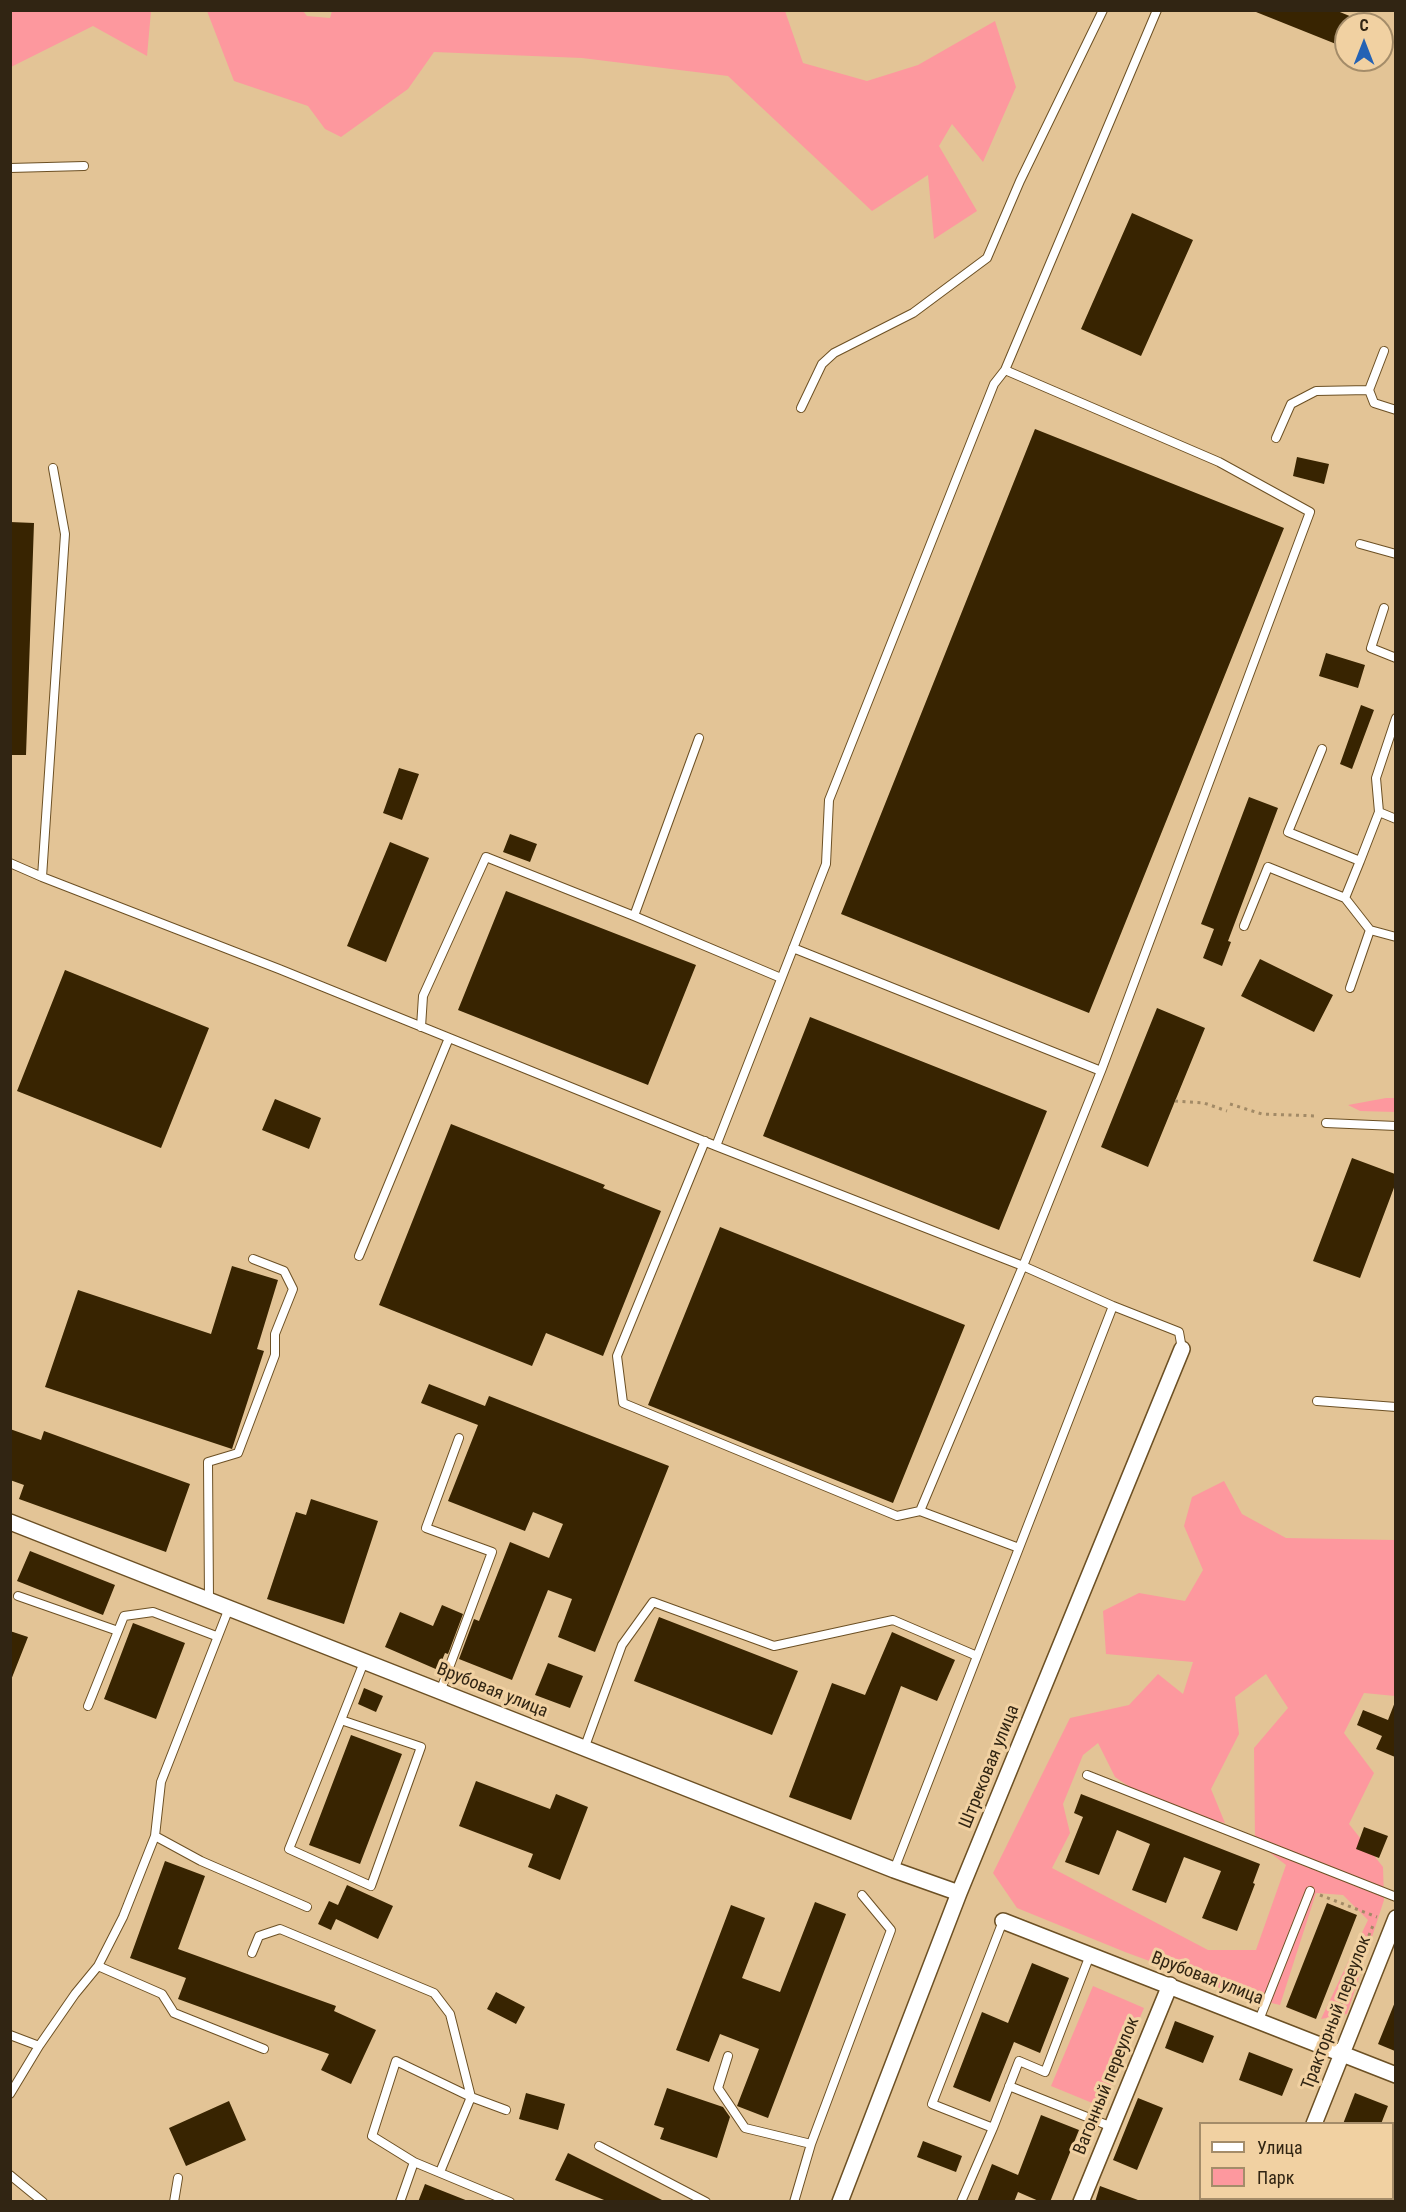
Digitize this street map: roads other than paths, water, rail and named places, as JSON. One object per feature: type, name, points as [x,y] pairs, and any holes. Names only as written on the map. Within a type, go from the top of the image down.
[{"type":"street","name":"Штрековая улица","points":[[840,2202],[959,1893],[1182,1349]]},
{"type":"street","name":"Врубовая улица","points":[[10,1522],[584,1749],[894,1870],[959,1893]]},
{"type":"street","name":"Тракторный переулок","points":[[1315,2122],[1395,1918]]},
{"type":"street","name":"Врубовая улица","points":[[1003,1921],[1395,2075]]},
{"type":"street","name":"Вагонный переулок","points":[[1081,2202],[1170,1985]]},
{"type":"lane","points":[[801,408],[822,364],[834,352],[913,313],[987,258],[1020,181],[1103,10]]},
{"type":"lane","points":[[716,1146],[826,864],[829,800],[994,384],[1005,370],[1157,10]]},
{"type":"lane","points":[[10,168],[84,166]]},
{"type":"lane","points":[[1384,351],[1369,390],[1374,403],[1395,410]]},
{"type":"lane","points":[[920,1511],[1023,1266],[1101,1071],[1310,512],[1219,462],[1005,370]]},
{"type":"lane","points":[[1276,438],[1291,404],[1316,391],[1369,390]]},
{"type":"lane","points":[[42,877],[65,534],[53,468]]},
{"type":"lane","points":[[1360,544],[1395,555]]},
{"type":"lane","points":[[1384,608],[1371,648],[1395,658]]},
{"type":"lane","points":[[1345,898],[1379,812],[1376,778],[1395,718]]},
{"type":"lane","points":[[634,916],[699,738]]},
{"type":"lane","points":[[1322,749],[1288,832],[1360,861]]},
{"type":"lane","points":[[1379,812],[1395,819]]},
{"type":"lane","points":[[422,1028],[423,996],[486,857],[781,978]]},
{"type":"lane","points":[[10,863],[716,1146],[1023,1266],[1179,1332],[1182,1349]]},
{"type":"lane","points":[[1244,926],[1268,867],[1345,898],[1370,930],[1395,937]]},
{"type":"lane","points":[[1350,988],[1370,930]]},
{"type":"lane","points":[[793,948],[1101,1071]]},
{"type":"lane","points":[[360,1256],[449,1038]]},
{"type":"lane","points":[[1326,1123],[1395,1126]]},
{"type":"lane","points":[[705,1141],[617,1356],[623,1403],[897,1516],[920,1511],[1019,1548]]},
{"type":"lane","points":[[209,1600],[208,1462],[238,1453],[274,1355],[275,1334],[293,1289],[284,1271],[253,1259]]},
{"type":"lane","points":[[894,1870],[1113,1306]]},
{"type":"lane","points":[[1317,1401],[1395,1407]]},
{"type":"lane","points":[[440,1692],[492,1552],[426,1528],[459,1438]]},
{"type":"lane","points":[[18,1596],[118,1631]]},
{"type":"lane","points":[[584,1749],[622,1645],[653,1602],[774,1646],[893,1620],[977,1656]]},
{"type":"lane","points":[[10,2094],[39,2046],[75,1994],[98,1966],[123,1917],[155,1836],[161,1782],[216,1636],[229,1608]]},
{"type":"lane","points":[[88,1706],[124,1616],[153,1612],[216,1636]]},
{"type":"lane","points":[[341,1720],[422,1747],[371,1886],[289,1849],[364,1662]]},
{"type":"lane","points":[[1087,1775],[1395,1897]]},
{"type":"lane","points":[[155,1836],[201,1861],[307,1907]]},
{"type":"lane","points":[[1259,2020],[1310,1891]]},
{"type":"lane","points":[[794,2202],[811,2145],[891,1930],[862,1895]]},
{"type":"lane","points":[[993,2128],[932,2104],[1003,1921]]},
{"type":"lane","points":[[252,1953],[259,1936],[280,1929],[434,1993],[450,2014],[471,2097],[440,2172]]},
{"type":"lane","points":[[961,2202],[1019,2061],[1045,2072],[1091,1954]]},
{"type":"lane","points":[[98,1966],[162,1994],[174,2013],[264,2049]]},
{"type":"lane","points":[[10,2035],[39,2046]]},
{"type":"lane","points":[[728,2056],[718,2088],[745,2127],[811,2145]]},
{"type":"lane","points":[[506,2110],[471,2097],[396,2061],[372,2136],[414,2162],[510,2202]]},
{"type":"lane","points":[[1009,2086],[1112,2127]]},
{"type":"lane","points":[[599,2146],[706,2202]]},
{"type":"lane","points":[[400,2202],[414,2162]]},
{"type":"lane","points":[[10,2175],[43,2202]]},
{"type":"lane","points":[[174,2202],[178,2178]]}]
